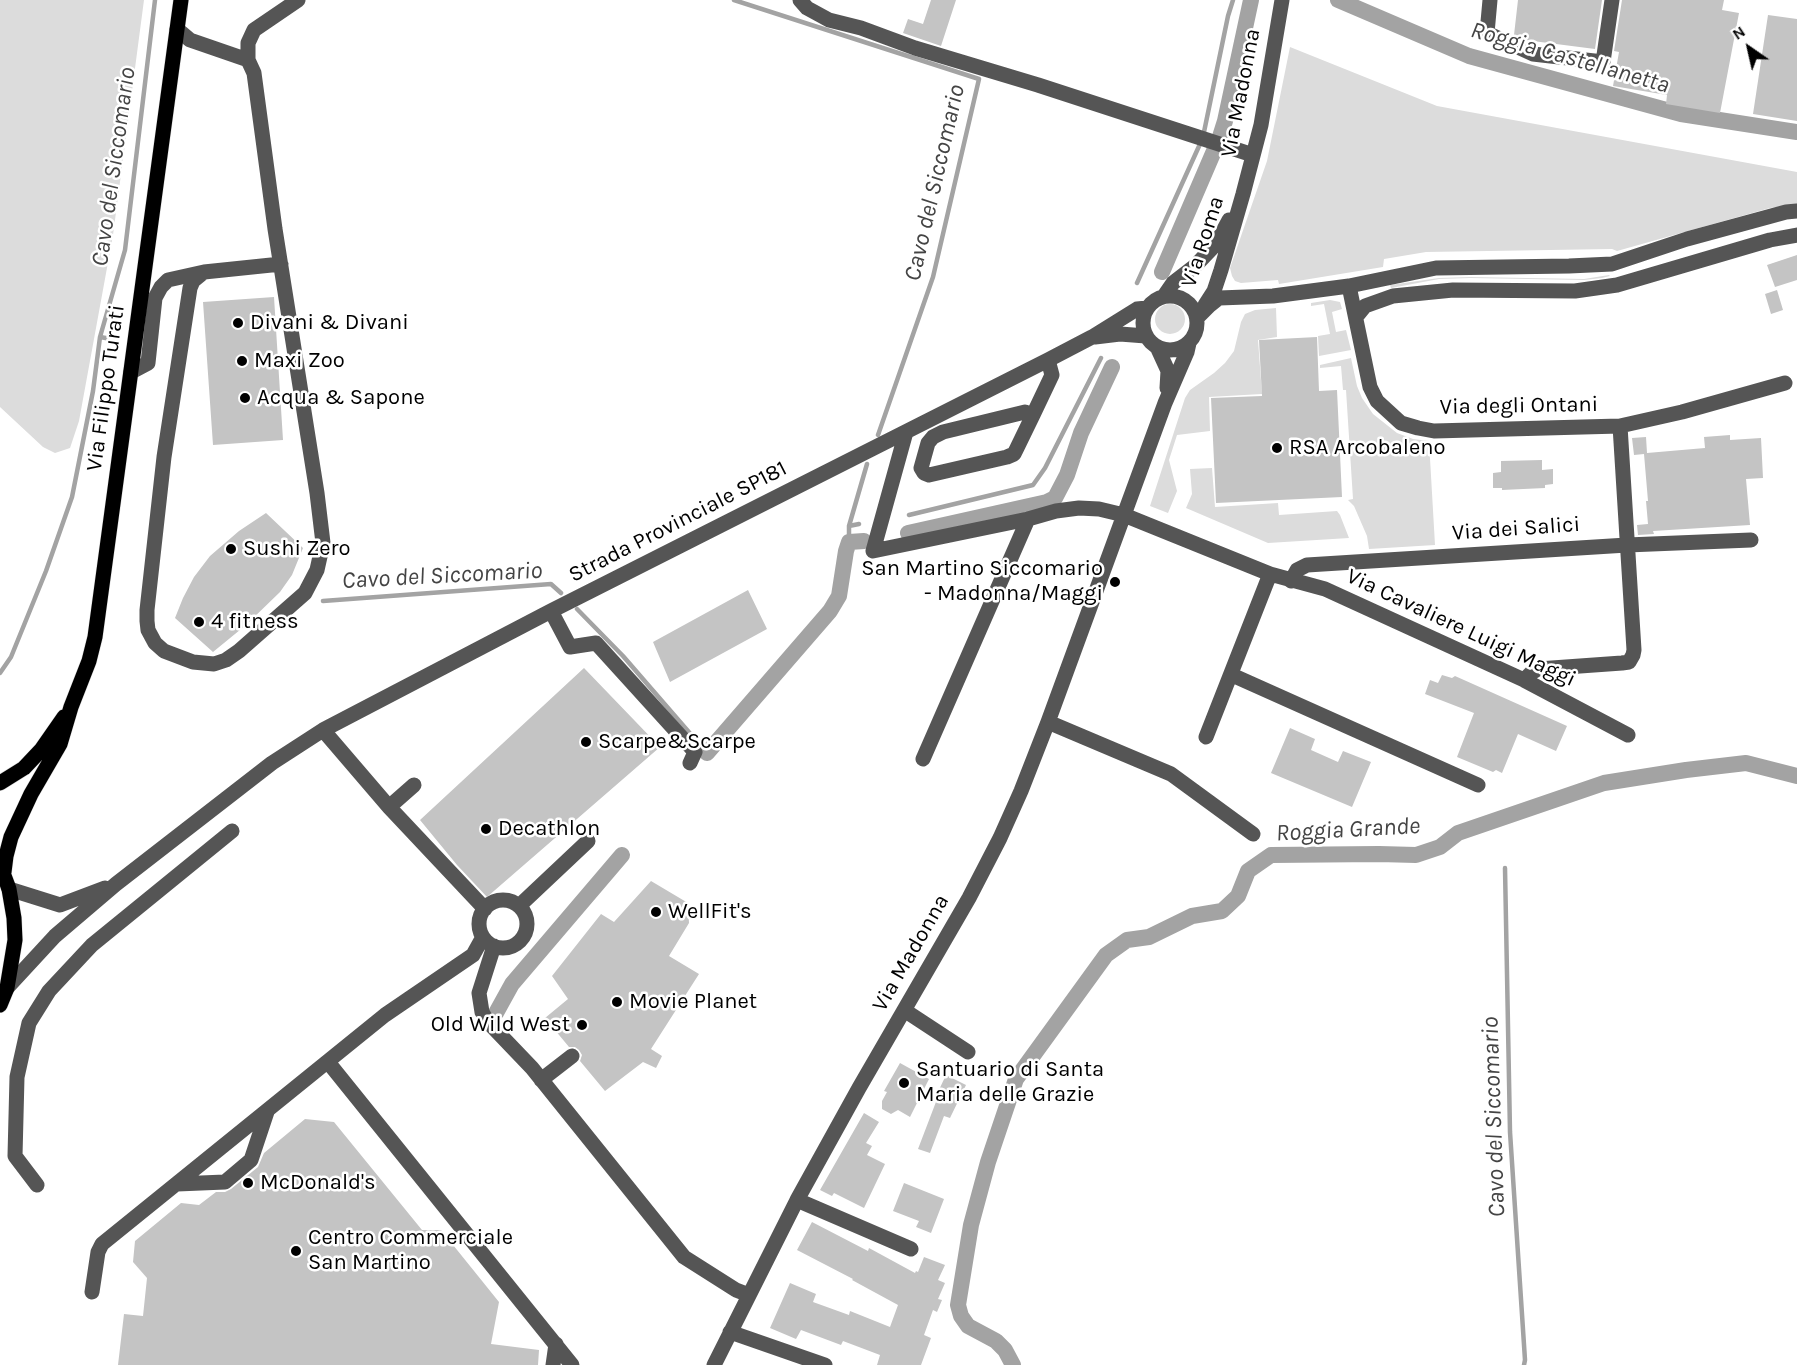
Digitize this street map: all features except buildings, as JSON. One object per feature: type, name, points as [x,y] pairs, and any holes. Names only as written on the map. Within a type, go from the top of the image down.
[{"type":"main road","name":"Via Filippo Turati","points":[[2,869],[11,837],[31,794],[60,744],[95,637],[181,0]]},
{"type":"main road","name":"Via Filippo Turati","points":[[0,783],[24,768],[41,750],[71,707]]},
{"type":"main road","points":[[0,1005],[7,988],[15,940],[9,889],[2,869]]},
{"type":"street","points":[[204,272],[193,281],[190,288],[164,457],[147,610],[148,630],[160,648],[193,662],[214,664],[226,660],[239,651],[305,593],[317,570],[323,543],[248,43],[254,30],[298,0]]},
{"type":"street","points":[[800,0],[807,8],[829,20],[861,28],[915,48],[1038,85],[1253,155]]},
{"type":"street","name":"Via Madonna","points":[[1243,194],[1261,125],[1282,0]]},
{"type":"street","points":[[1490,0],[1487,33],[1533,54],[1603,62],[1612,0]]},
{"type":"street","points":[[177,29],[190,40],[249,60]]},
{"type":"street","name":"Via Roma","points":[[1197,318],[1214,291],[1243,194]]},
{"type":"street","name":"Via Roma","points":[[1164,296],[1173,283],[1195,266],[1216,244],[1243,194]]},
{"type":"street","points":[[1197,318],[1220,298],[1273,296],[1349,286],[1436,267],[1612,264],[1687,239],[1797,211]]},
{"type":"street","points":[[1765,219],[1770,240]]},
{"type":"street","points":[[1356,317],[1365,306],[1393,296],[1453,290],[1575,291],[1617,285],[1770,240],[1797,235]]},
{"type":"street","points":[[131,372],[148,363],[155,298],[168,280],[204,272],[281,264]]},
{"type":"street","points":[[1612,264],[1617,285]]},
{"type":"street","points":[[1220,272],[1228,288],[1240,297]]},
{"type":"street","points":[[1374,280],[1393,296]]},
{"type":"street","name":"Via degli Ontani","points":[[1349,286],[1370,387],[1377,401],[1401,423],[1418,429],[1434,431],[1620,426],[1682,412],[1785,383]]},
{"type":"street","points":[[1164,296],[1182,298],[1194,309],[1197,318],[1195,336],[1189,343],[1179,349],[1168,351],[1157,347],[1146,336],[1143,327],[1147,308],[1164,296]]},
{"type":"street","name":"Strada Provinciale SP181","points":[[7,988],[55,936],[116,884],[272,763],[323,730],[551,611],[1048,360],[1092,337],[1137,309],[1147,308]]},
{"type":"street","name":"Strada Provinciale SP181","points":[[1092,337],[1120,334],[1146,336]]},
{"type":"street","name":"Via Madonna","points":[[714,1365],[797,1200],[986,867],[1021,791],[1048,722],[1189,343]]},
{"type":"street","name":"Via Madonna","points":[[1157,347],[1168,371],[1169,380],[1165,403]]},
{"type":"street","points":[[1033,415],[1025,412],[943,432],[933,437],[928,443],[921,468],[929,475],[1014,454],[1033,415],[1052,375],[1048,360]]},
{"type":"street","points":[[1524,680],[1531,672],[1538,669],[1622,663],[1629,662],[1632,658],[1634,650],[1620,426]]},
{"type":"street","points":[[906,432],[873,551],[1028,519],[1056,511],[1079,508],[1099,509],[1124,515]]},
{"type":"street","name":"Via Cavaliere Luigi Maggi","points":[[1124,515],[1270,574],[1325,589],[1524,680],[1628,735]]},
{"type":"street","points":[[923,759],[1028,519]]},
{"type":"street","name":"Via dei Salici","points":[[1291,581],[1297,570],[1307,565],[1627,545],[1751,540]]},
{"type":"street","points":[[1206,737],[1270,574]]},
{"type":"street","points":[[551,611],[570,647],[596,643],[665,718],[695,752],[690,764]]},
{"type":"street","points":[[1232,675],[1478,785]]},
{"type":"street","points":[[1048,722],[1171,774],[1253,834]]},
{"type":"street","points":[[323,730],[389,807],[485,909]]},
{"type":"street","points":[[389,807],[414,785]]},
{"type":"street","points":[[37,1185],[15,1156],[17,1077],[29,1023],[49,991],[92,945],[232,831]]},
{"type":"street","points":[[519,906],[588,842]]},
{"type":"street","name":"Strada Provinciale SP181","points":[[9,889],[60,905],[116,884]]},
{"type":"street","points":[[489,941],[509,947],[516,944],[525,933],[527,918],[519,906],[513,902],[498,900],[485,909],[480,922],[489,941],[479,993],[482,1012],[541,1080],[684,1257],[736,1290],[749,1295]]},
{"type":"street","points":[[92,1292],[98,1252],[102,1244],[385,1015],[473,955],[489,941]]},
{"type":"street","points":[[904,1010],[968,1052]]},
{"type":"street","points":[[541,1080],[572,1056]]},
{"type":"street","points":[[328,1062],[572,1365]]},
{"type":"street","points":[[177,1184],[225,1182],[251,1160],[267,1112]]},
{"type":"street","points":[[797,1200],[911,1249]]},
{"type":"street","points":[[730,1332],[825,1365]]},
{"type":"street","points":[[553,1365],[556,1344]]},
{"type":"shaded area","points":[[0,0],[144,0],[113,235],[79,421],[70,448],[55,453],[43,447],[0,407]]},
{"type":"shaded area","points":[[1290,47],[1437,106],[1797,172],[1797,204],[1770,208],[1617,251],[1612,249],[1426,252],[1384,259],[1383,267],[1279,284],[1278,280],[1241,283],[1235,281],[1230,268],[1267,161]]},
{"type":"shaded area","points":[[1609,275],[1584,280],[1470,278],[1439,279],[1391,288],[1390,285],[1439,278],[1470,277],[1584,279]]},
{"type":"shaded area","points":[[1330,300],[1340,302],[1342,309],[1332,312],[1336,332],[1346,330],[1351,350],[1319,356],[1318,336],[1330,334],[1324,304],[1311,306],[1311,303]]},
{"type":"shaded area","points":[[1170,304],[1180,309],[1185,319],[1180,329],[1170,334],[1160,329],[1155,319],[1160,309]]},
{"type":"shaded area","points":[[1276,308],[1277,337],[1258,340],[1262,394],[1209,397],[1210,431],[1177,435],[1169,460],[1177,491],[1168,513],[1150,506],[1185,398],[1190,390],[1214,373],[1234,351],[1245,314],[1255,310]]},
{"type":"shaded area","points":[[1351,358],[1357,386],[1373,414],[1397,433],[1413,439],[1429,441],[1435,545],[1369,549],[1367,536],[1354,506],[1348,500],[1353,499],[1346,390],[1343,390],[1341,366],[1320,368],[1320,365]]},
{"type":"shaded area","points":[[1212,468],[1215,507],[1278,503],[1279,515],[1337,511],[1349,538],[1268,543],[1186,508],[1192,494],[1190,469]]},
{"type":"waterway","name":"Cavo del Siccomario","points":[[0,673],[11,657],[46,571],[72,497],[93,391],[100,337],[125,250],[155,0]]},
{"type":"waterway","name":"Cavo del Siccomario","points":[[734,0],[979,79],[933,277],[878,435]]},
{"type":"waterway","name":"Cavo del Siccomario","points":[[1204,132],[1233,0]]},
{"type":"waterway","name":"Roggia Castellanetta","points":[[1219,140],[1251,0]]},
{"type":"waterway","name":"Roggia Castellanetta","points":[[1338,0],[1469,56],[1681,114],[1797,132]]},
{"type":"waterway","name":"Cavo del Siccomario","points":[[1137,283],[1200,144]]},
{"type":"waterway","name":"Roggia Castellanetta","points":[[1162,272],[1214,151]]},
{"type":"waterway","name":"Cavo del Siccomario","points":[[100,337],[117,340]]},
{"type":"waterway","name":"Cavo del Siccomario","points":[[909,515],[1033,485],[1045,468],[1101,358]]},
{"type":"waterway","name":"Roggia Castellanetta","points":[[908,533],[1047,502],[1055,498],[1067,475],[1081,433],[1112,367]]},
{"type":"waterway","name":"Cavo del Siccomario","points":[[849,542],[849,526],[867,464]]},
{"type":"waterway","name":"Cavo del Siccomario","points":[[849,526],[859,524]]},
{"type":"waterway","name":"Roggia Castellanetta","points":[[707,753],[830,611],[839,596],[849,542],[864,541]]},
{"type":"waterway","name":"Cavo del Siccomario","points":[[323,601],[551,584],[561,593]]},
{"type":"waterway","name":"Cavo del Siccomario","points":[[577,609],[623,656],[707,753]]},
{"type":"waterway","name":"Roggia Grande","points":[[1013,1365],[1005,1350],[996,1341],[968,1326],[961,1316],[958,1305],[971,1225],[988,1162],[1016,1079],[1106,955],[1127,940],[1149,937],[1192,916],[1222,911],[1238,896],[1248,871],[1271,855],[1416,855],[1440,847],[1458,833],[1604,783],[1686,770],[1746,763],[1797,776]]},
{"type":"waterway","name":"Roggia Castellanetta","points":[[496,1013],[512,984],[622,855]]},
{"type":"waterway","name":"Cavo del Siccomario","points":[[1505,868],[1510,1132],[1524,1365]]},
{"type":"place","name":"Divani & Divani","points":[[238,323]]},
{"type":"place","name":"Maxi Zoo","points":[[242,361]]},
{"type":"place","name":"Acqua & Sapone","points":[[245,398]]},
{"type":"place","name":"RSA Arcobaleno","points":[[1277,448]]},
{"type":"place","name":"Sushi Zero","points":[[231,549]]},
{"type":"place","name":"San Martino Siccomario - Madonna/Maggi","points":[[1115,582]]},
{"type":"place","name":"4 fitness","points":[[199,622]]},
{"type":"place","name":"Scarpe&Scarpe","points":[[586,742]]},
{"type":"place","name":"Decathlon","points":[[486,829]]},
{"type":"place","name":"WellFit's","points":[[656,912]]},
{"type":"place","name":"Movie Planet","points":[[617,1002]]},
{"type":"place","name":"Old Wild West","points":[[582,1025]]},
{"type":"place","name":"Santuario di Santa Maria delle Grazie","points":[[904,1083]]},
{"type":"place","name":"McDonald's","points":[[248,1183]]},
{"type":"place","name":"Centro Commerciale San Martino","points":[[296,1251]]}]
